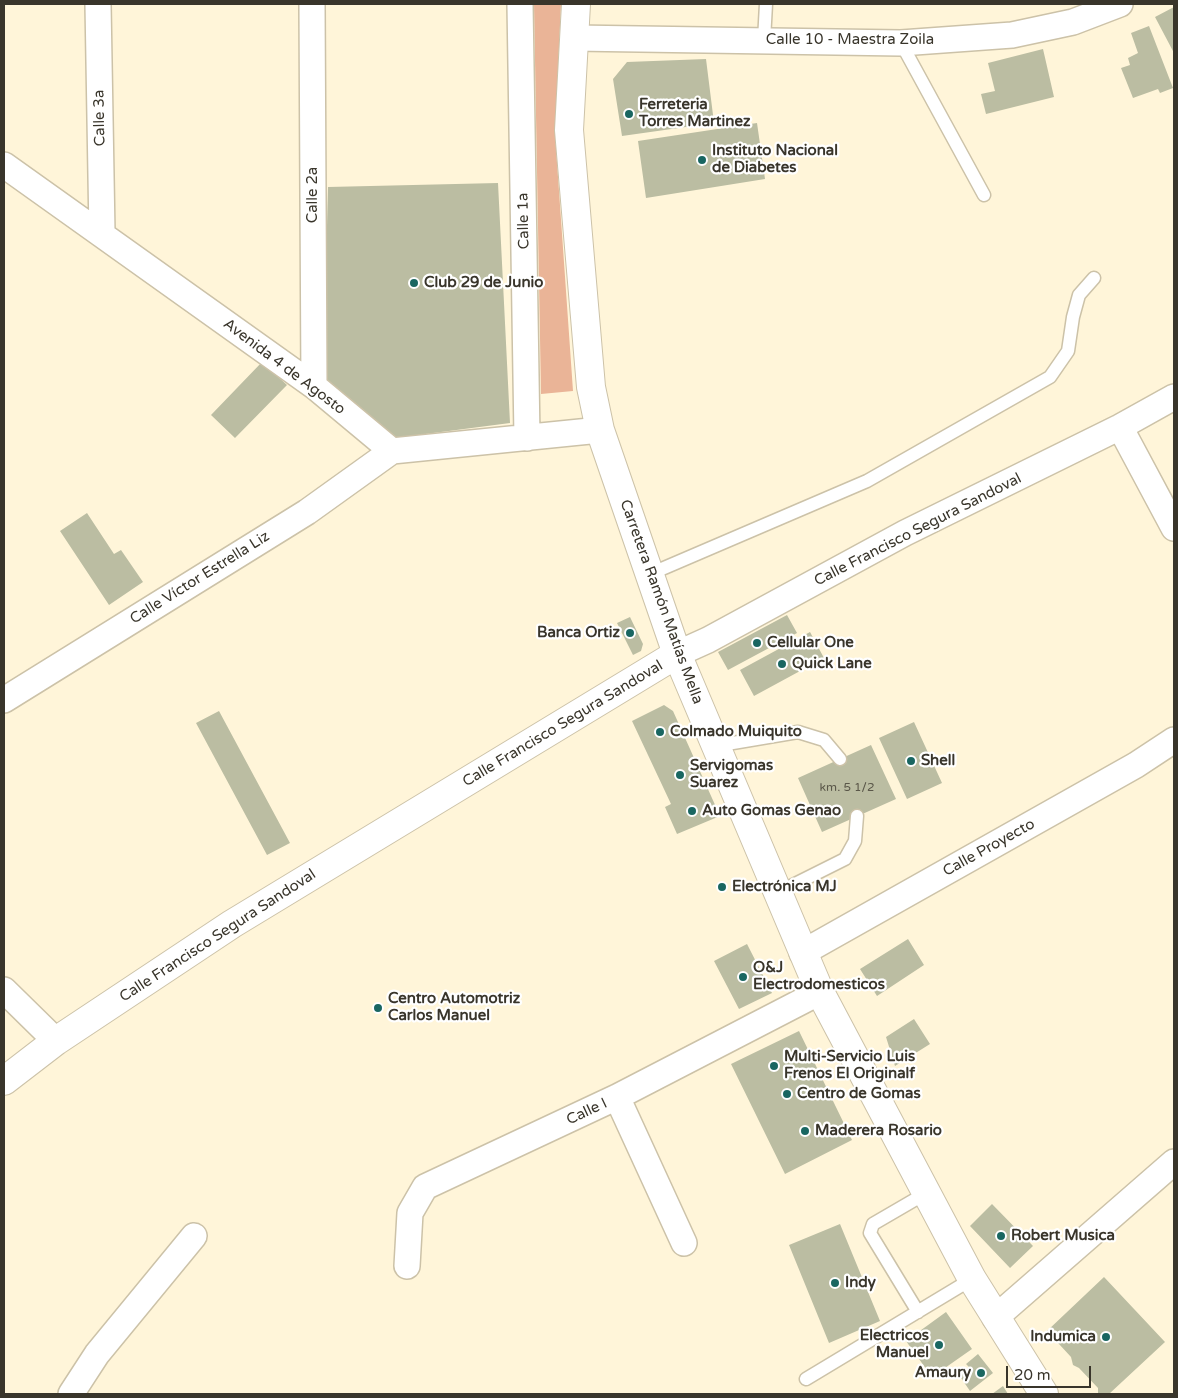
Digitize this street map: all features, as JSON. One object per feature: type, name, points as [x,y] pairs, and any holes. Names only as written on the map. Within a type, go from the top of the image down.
[{"type":"main road","name":"Carretera Ramón Matías Mella","points":[[576,4],[569,130],[590,378],[600,430],[677,654],[802,954],[820,992],[928,1192],[972,1279],[1044,1394]]},
{"type":"main road","name":"Calle Francisco Segura Sandoval","points":[[4,1082],[56,1041],[232,924],[677,654]]},
{"type":"street","name":"Calle 3a","points":[[98,4],[102,233]]},
{"type":"street","name":"Calle 2a","points":[[312,4],[314,386]]},
{"type":"street","name":"Calle 1a","points":[[520,4],[527,438]]},
{"type":"street","name":"Calle 10 - Maestra Zoila","points":[[574,38],[901,43],[1012,35],[1073,22],[1120,4]]},
{"type":"street","name":"Avenida 4 de Agosto","points":[[4,165],[102,233],[314,386],[392,451]]},
{"type":"street","name":"Calle Francisco Segura Sandoval","points":[[677,654],[708,640],[905,533],[1120,427],[1174,398]]},
{"type":"street","points":[[1120,427],[1174,528]]},
{"type":"street","points":[[392,451],[600,430]]},
{"type":"street","name":"Calle Víctor Estrella Liz","points":[[4,700],[306,512],[392,451]]},
{"type":"street","name":"Calle Proyecto","points":[[802,954],[1136,765],[1174,740]]},
{"type":"street","points":[[4,990],[56,1041]]},
{"type":"street","name":"Calle I","points":[[407,1266],[410,1213],[426,1187],[617,1097],[820,992]]},
{"type":"street","points":[[617,1097],[684,1243]]},
{"type":"street","points":[[995,1318],[1174,1162]]},
{"type":"street","points":[[70,1394],[98,1354],[194,1236]]},
{"type":"lane","points":[[764,40],[766,4]]},
{"type":"lane","points":[[901,43],[984,195]]},
{"type":"lane","points":[[650,574],[867,481],[1050,378],[1068,351],[1073,317],[1080,294],[1094,278]]},
{"type":"lane","points":[[716,746],[798,732],[824,740],[840,759]]},
{"type":"lane","points":[[777,893],[845,859],[855,841],[857,816]]},
{"type":"lane","points":[[918,1312],[873,1242],[870,1233],[873,1224],[928,1192]]},
{"type":"lane","points":[[806,1379],[972,1279]]},
{"type":"shaded area","points":[[534,4],[561,4],[555,134],[573,391],[541,394]]},
{"type":"building","points":[[1174,7],[1174,53],[1155,17]]},
{"type":"building","points":[[1149,26],[1173,88],[1160,93],[1158,89],[1133,98],[1121,68],[1130,65],[1128,58],[1138,53],[1131,33]]},
{"type":"building","points":[[1043,49],[1054,97],[986,114],[981,94],[995,91],[988,63]]},
{"type":"building","points":[[706,59],[714,123],[622,136],[613,79],[627,62]]},
{"type":"building","name":"Instituto Nacional de Diabetes","points":[[757,123],[765,179],[646,198],[638,141]]},
{"type":"building","name":"Club 29 de Junio","points":[[498,183],[510,423],[395,438],[323,379],[328,187]]},
{"type":"building","points":[[262,362],[287,385],[235,438],[211,415]]},
{"type":"building","points":[[87,513],[114,554],[121,550],[143,582],[109,605],[60,531]]},
{"type":"building","name":"Cellular One","points":[[787,615],[797,633],[728,670],[718,652]]},
{"type":"building","name":"Banca Ortiz","points":[[630,617],[643,644],[641,651],[633,655],[617,623]]},
{"type":"building","name":"Quick Lane","points":[[810,632],[824,658],[754,696],[740,670]]},
{"type":"building","points":[[664,705],[673,711],[720,816],[677,834],[665,807],[671,804],[632,721]]},
{"type":"building","points":[[219,711],[290,843],[267,855],[196,723]]},
{"type":"building","name":"Shell","points":[[914,722],[942,783],[907,799],[879,738]]},
{"type":"building","name":"Shell","points":[[871,745],[896,799],[822,832],[798,778]]},
{"type":"building","points":[[908,939],[924,965],[877,996],[860,969]]},
{"type":"building","name":"O&J Electrodomesticos","points":[[747,944],[772,993],[739,1009],[714,961]]},
{"type":"building","points":[[914,1019],[930,1044],[895,1066],[886,1037]]},
{"type":"building","points":[[799,1031],[852,1140],[785,1174],[731,1064]]},
{"type":"building","name":"Robert Musica","points":[[992,1204],[1033,1246],[1010,1268],[970,1226]]},
{"type":"building","name":"Indy","points":[[840,1224],[880,1321],[829,1343],[789,1245]]},
{"type":"building","name":"Indumica","points":[[1104,1277],[1165,1342],[1109,1394],[1098,1394],[1098,1388],[1079,1368],[1073,1365],[1071,1357],[1047,1331]]},
{"type":"building","name":"Electricos Manuel","points":[[946,1312],[972,1349],[932,1377],[906,1341]]},
{"type":"building","points":[[978,1354],[993,1373],[970,1391],[959,1375],[969,1367],[966,1364]]},
{"type":"building","points":[[1003,1386],[1008,1394],[992,1394]]},
{"type":"place","name":"Ferreteria Torres Martinez","points":[[629,114]]},
{"type":"place","name":"Instituto Nacional de Diabetes","points":[[702,160]]},
{"type":"place","name":"Club 29 de Junio","points":[[414,283]]},
{"type":"place","name":"Banca Ortiz","points":[[630,633]]},
{"type":"place","name":"Cellular One","points":[[757,643]]},
{"type":"place","name":"Quick Lane","points":[[782,664]]},
{"type":"place","name":"Colmado Muiquito","points":[[660,732]]},
{"type":"place","name":"Shell","points":[[911,761]]},
{"type":"place","name":"Servigomas Suarez","points":[[680,775]]},
{"type":"place","name":"Auto Gomas Genao","points":[[692,811]]},
{"type":"place","name":"Electrónica MJ","points":[[722,887]]},
{"type":"place","name":"O&J Electrodomesticos","points":[[743,977]]},
{"type":"place","name":"Centro Automotriz Carlos Manuel","points":[[378,1008]]},
{"type":"place","name":"Multi-Servicio Luis Frenos El Originalf","points":[[774,1066]]},
{"type":"place","name":"Centro de Gomas","points":[[787,1094]]},
{"type":"place","name":"Maderera Rosario","points":[[805,1131]]},
{"type":"place","name":"Robert Musica","points":[[1001,1236]]},
{"type":"place","name":"Indy","points":[[835,1283]]},
{"type":"place","name":"Indumica","points":[[1106,1337]]},
{"type":"place","name":"Electricos Manuel","points":[[939,1345]]},
{"type":"place","name":"Amaury","points":[[981,1373]]}]
